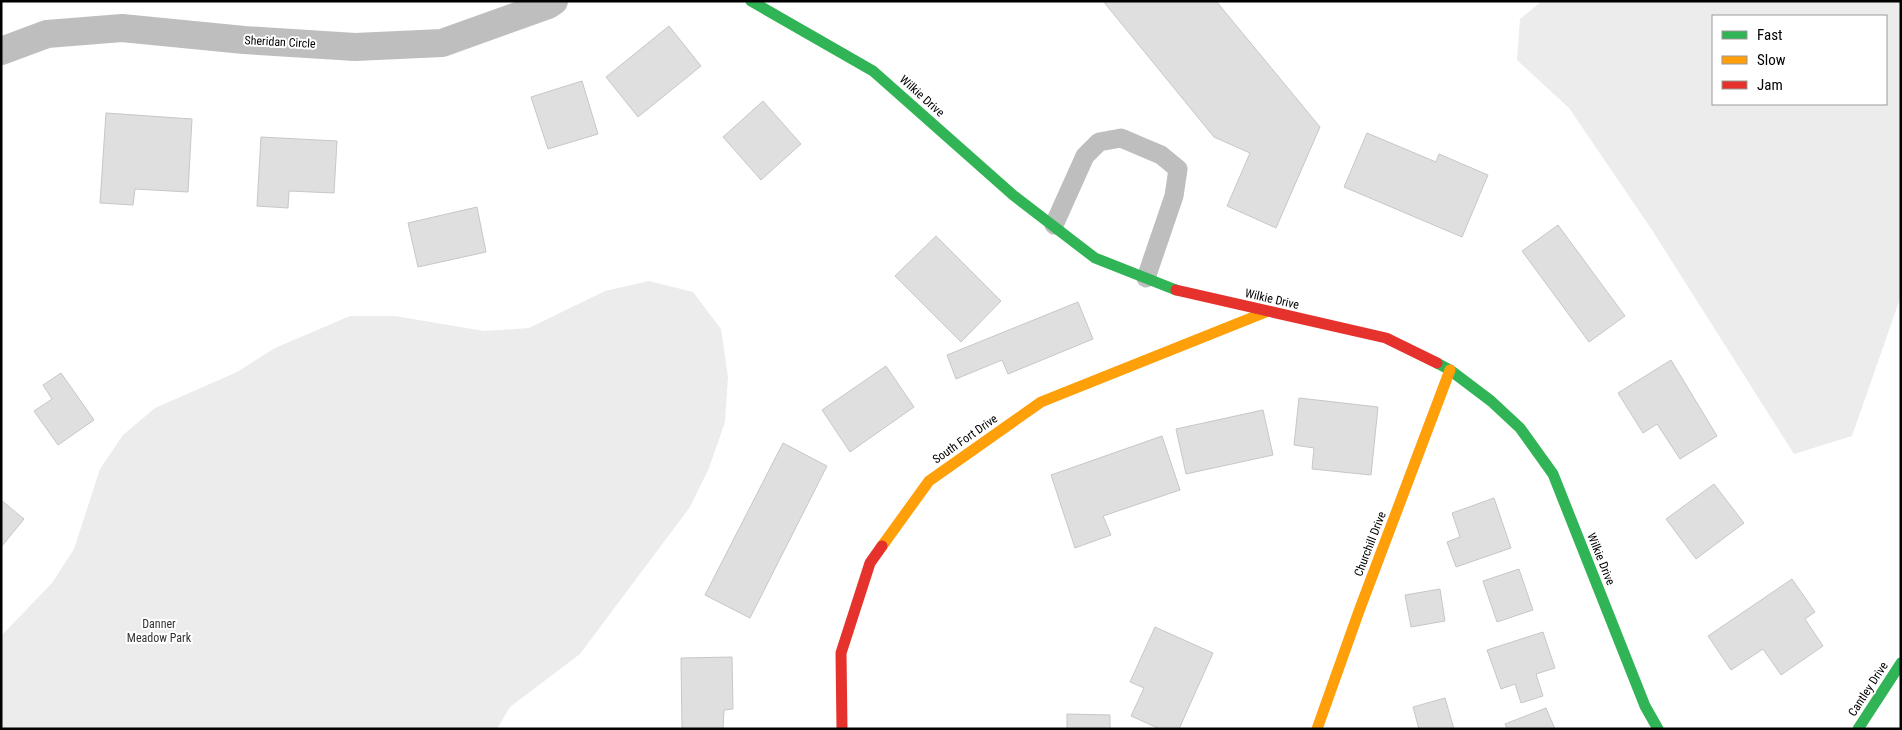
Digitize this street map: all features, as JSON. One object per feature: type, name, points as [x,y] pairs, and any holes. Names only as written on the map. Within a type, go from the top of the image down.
[{"type":"street","name":"Sheridan Circle","points":[[1,51],[47,34],[122,28],[244,40],[355,47],[442,42],[548,5],[554,1]]},
{"type":"street","name":"Wilkie Drive","points":[[751,1],[873,71],[1013,195],[1095,258],[1180,292],[1386,338],[1450,370],[1491,401],[1520,428],[1553,474],[1644,706],[1658,729]]},
{"type":"street","name":"South Fort Drive","points":[[842,729],[841,653],[870,563],[929,481],[1041,402],[1266,312]]},
{"type":"street","name":"Churchill Drive","points":[[1318,729],[1359,611],[1450,370]]},
{"type":"street","name":"Cantley Drive","points":[[1858,729],[1901,663]]},
{"type":"lane","points":[[1054,225],[1085,156],[1099,142],[1121,138],[1161,155],[1178,169],[1174,196],[1146,278]]},
{"type":"green space","points":[[1542,1],[1901,1],[1901,296],[1852,436],[1794,454],[1652,230],[1569,108],[1517,60],[1520,19]]},
{"type":"green space","name":"Danner Meadow Park","points":[[649,281],[693,292],[721,329],[728,377],[725,422],[709,468],[690,507],[580,654],[510,707],[497,729],[1,729],[1,636],[52,583],[74,549],[100,469],[123,435],[155,408],[237,372],[275,348],[350,316],[395,316],[484,331],[529,328],[605,291]]},
{"type":"building","points":[[1103,1],[1216,1],[1320,127],[1276,228],[1227,206],[1250,153],[1214,137]]},
{"type":"building","points":[[669,26],[701,66],[638,117],[606,77]]},
{"type":"building","points":[[582,81],[598,134],[548,149],[531,97]]},
{"type":"building","points":[[763,101],[801,144],[761,180],[723,137]]},
{"type":"building","points":[[106,113],[192,119],[188,192],[135,189],[133,205],[100,203]]},
{"type":"building","points":[[1367,133],[1436,162],[1439,154],[1488,175],[1462,237],[1344,187]]},
{"type":"building","points":[[261,137],[337,141],[334,193],[289,191],[288,208],[257,206]]},
{"type":"building","points":[[477,207],[486,252],[418,267],[408,223]]},
{"type":"building","points":[[1558,225],[1625,316],[1589,342],[1522,251]]},
{"type":"building","points":[[936,236],[1001,301],[961,342],[895,276]]},
{"type":"building","points":[[1078,302],[1093,339],[1008,374],[1002,360],[956,379],[947,355]]},
{"type":"building","points":[[1671,360],[1717,436],[1680,459],[1657,424],[1643,433],[1618,393]]},
{"type":"building","points":[[886,366],[914,407],[850,452],[822,410]]},
{"type":"building","points":[[61,373],[94,420],[58,445],[34,411],[52,399],[43,385]]},
{"type":"building","points":[[1299,398],[1378,407],[1371,475],[1312,469],[1314,448],[1294,445]]},
{"type":"building","points":[[1263,410],[1273,455],[1186,474],[1176,429]]},
{"type":"building","points":[[1162,436],[1180,490],[1103,516],[1111,535],[1075,548],[1051,475]]},
{"type":"building","points":[[783,443],[827,466],[750,618],[705,595]]},
{"type":"building","points":[[1714,484],[1744,523],[1696,559],[1666,519]]},
{"type":"building","points":[[1494,498],[1511,548],[1456,567],[1447,542],[1460,537],[1452,513]]},
{"type":"building","points":[[1,500],[24,519],[1,547]]},
{"type":"building","points":[[1519,569],[1533,610],[1497,622],[1483,581]]},
{"type":"building","points":[[1792,579],[1815,612],[1805,619],[1823,646],[1781,675],[1763,649],[1731,670],[1708,636]]},
{"type":"building","points":[[1440,589],[1445,621],[1411,627],[1405,595]]},
{"type":"building","points":[[1155,627],[1213,653],[1179,729],[1160,729],[1131,716],[1144,688],[1130,682]]},
{"type":"building","points":[[1543,632],[1555,668],[1536,674],[1543,696],[1521,703],[1515,684],[1501,689],[1487,650]]},
{"type":"building","points":[[732,657],[733,709],[724,710],[723,729],[682,729],[681,658]]},
{"type":"building","points":[[1445,698],[1454,729],[1419,729],[1413,707]]},
{"type":"building","points":[[1546,708],[1555,729],[1507,729],[1505,724]]},
{"type":"building","points":[[1067,714],[1110,715],[1110,729],[1067,729]]},
{"type":"traffic: fast","points":[[751,1],[873,71],[1013,195],[1095,258],[1176,290]]},
{"type":"traffic: fast","points":[[1437,363],[1450,370],[1491,401],[1520,428],[1553,474],[1645,706],[1658,729]]},
{"type":"traffic: fast","points":[[1858,729],[1901,663]]},
{"type":"traffic: slow","points":[[882,546],[929,481],[1041,402],[1266,312]]},
{"type":"traffic: slow","points":[[1317,729],[1359,611],[1450,370]]},
{"type":"traffic: jam","points":[[1176,290],[1386,338],[1437,363]]},
{"type":"traffic: jam","points":[[842,729],[841,653],[870,563],[882,546]]}]
